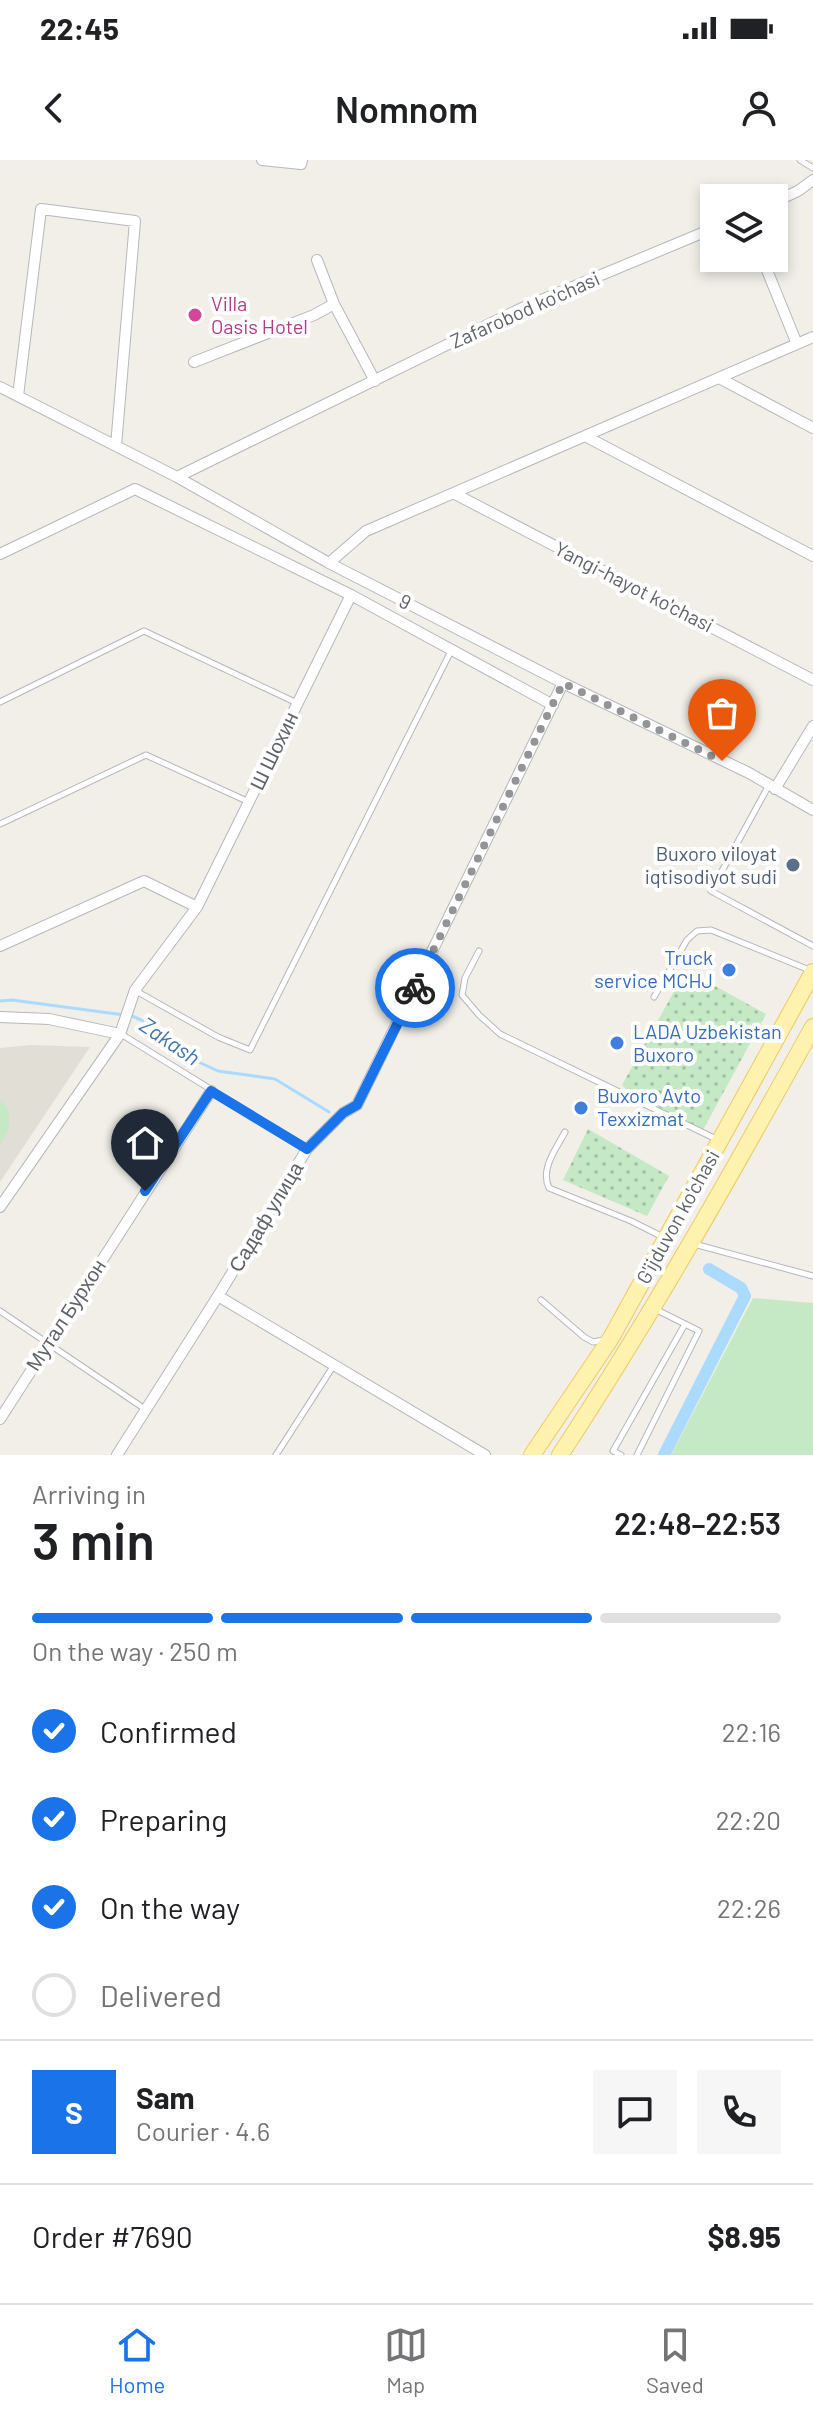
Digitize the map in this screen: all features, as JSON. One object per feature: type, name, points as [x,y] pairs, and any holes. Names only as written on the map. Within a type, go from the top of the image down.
[{"type":"main road","name":"G'ijduvon ko'chasi","points":[[532,1455],[611,1338],[813,972]]},
{"type":"main road","name":"G'ijduvon ko'chasi","points":[[560,1455],[620,1364],[693,1243],[813,1027]]},
{"type":"street","points":[[262,160],[301,164],[302,160]]},
{"type":"street","points":[[788,196],[813,180]]},
{"type":"street","points":[[18,396],[41,209],[135,221],[116,446]]},
{"type":"street","name":"Zafarobod ko'chasi","points":[[177,477],[522,308],[700,234]]},
{"type":"street","points":[[317,260],[334,304],[375,381]]},
{"type":"street","points":[[768,272],[797,344]]},
{"type":"street","points":[[194,362],[314,315],[334,304]]},
{"type":"street","points":[[329,563],[366,531],[813,337]]},
{"type":"street","points":[[721,379],[813,428]]},
{"type":"street","name":"9","points":[[0,387],[177,477],[329,563],[813,810]]},
{"type":"street","points":[[585,436],[813,556]]},
{"type":"street","points":[[0,554],[135,489],[351,595],[553,705]]},
{"type":"street","name":"Yangi-hayot ko'chasi","points":[[455,494],[813,680]]},
{"type":"street","name":"Ш Шохин","points":[[120,1034],[135,990],[197,907],[351,595]]},
{"type":"street","name":"Садаф улица","points":[[117,1455],[307,1149],[343,1113],[357,1105],[563,683]]},
{"type":"street","points":[[772,787],[813,726]]},
{"type":"street","points":[[0,946],[144,881],[197,907]]},
{"type":"street","points":[[0,1017],[49,1019],[120,1034],[0,1207]]},
{"type":"street","name":"Мутал Бурхон","points":[[0,1419],[211,1091]]},
{"type":"street","points":[[218,1296],[485,1455]]},
{"type":"lane","points":[[800,160],[813,168]]},
{"type":"lane","points":[[0,702],[144,631],[297,703]]},
{"type":"lane","points":[[135,990],[218,1037],[250,1050],[453,649]]},
{"type":"lane","points":[[0,824],[146,755],[249,802]]},
{"type":"lane","points":[[772,787],[711,891],[813,946]]},
{"type":"lane","points":[[654,997],[687,940],[697,931],[711,930],[813,972]]},
{"type":"lane","points":[[479,951],[465,978],[462,995],[500,1034],[720,1142]]},
{"type":"lane","points":[[120,1034],[307,1149]]},
{"type":"lane","points":[[565,1132],[546,1171],[549,1188],[631,1221],[666,1239]]},
{"type":"lane","points":[[693,1243],[813,1276]]},
{"type":"lane","points":[[541,1300],[593,1342],[611,1338]]},
{"type":"lane","points":[[637,1455],[699,1331],[654,1308]]},
{"type":"lane","points":[[0,1311],[146,1409]]},
{"type":"lane","points":[[621,1455],[613,1451],[685,1324]]},
{"type":"lane","points":[[593,1342],[597,1359]]},
{"type":"lane","points":[[276,1455],[334,1365]]},
{"type":"shaded area","points":[[30,1045],[90,1047],[0,1182],[0,1048]]},
{"type":"green space","points":[[686,970],[766,1014],[703,1130],[629,1092],[622,1085]]},
{"type":"green space","points":[[0,1100],[9,1110],[9,1129],[0,1145]]},
{"type":"green space","points":[[588,1129],[669,1176],[647,1216],[563,1180]]},
{"type":"green space","points":[[753,1298],[813,1303],[813,1455],[671,1455]]},
{"type":"waterway","name":"Zakash","points":[[0,1001],[132,1016],[153,1025],[190,1058],[218,1071],[275,1079],[329,1112]]},
{"type":"waterway","points":[[664,1455],[745,1296],[741,1288],[709,1269]]},
{"type":"way so far","points":[[415,988],[563,683],[722,761]]},
{"type":"place","name":"Villa Oasis Hotel","points":[[195,315]]},
{"type":"place","name":"Buxoro viloyat iqtisodiyot sudi","points":[[793,865]]},
{"type":"place","name":"Truck service MCHJ","points":[[729,970]]},
{"type":"place","name":"LADA Uzbekistan Buxoro","points":[[617,1043]]},
{"type":"place","name":"Buxoro Avto Texxizmat","points":[[581,1108]]},
{"type":"route","points":[[145,1191],[211,1091],[307,1149],[343,1113],[357,1105],[415,988]]}]
